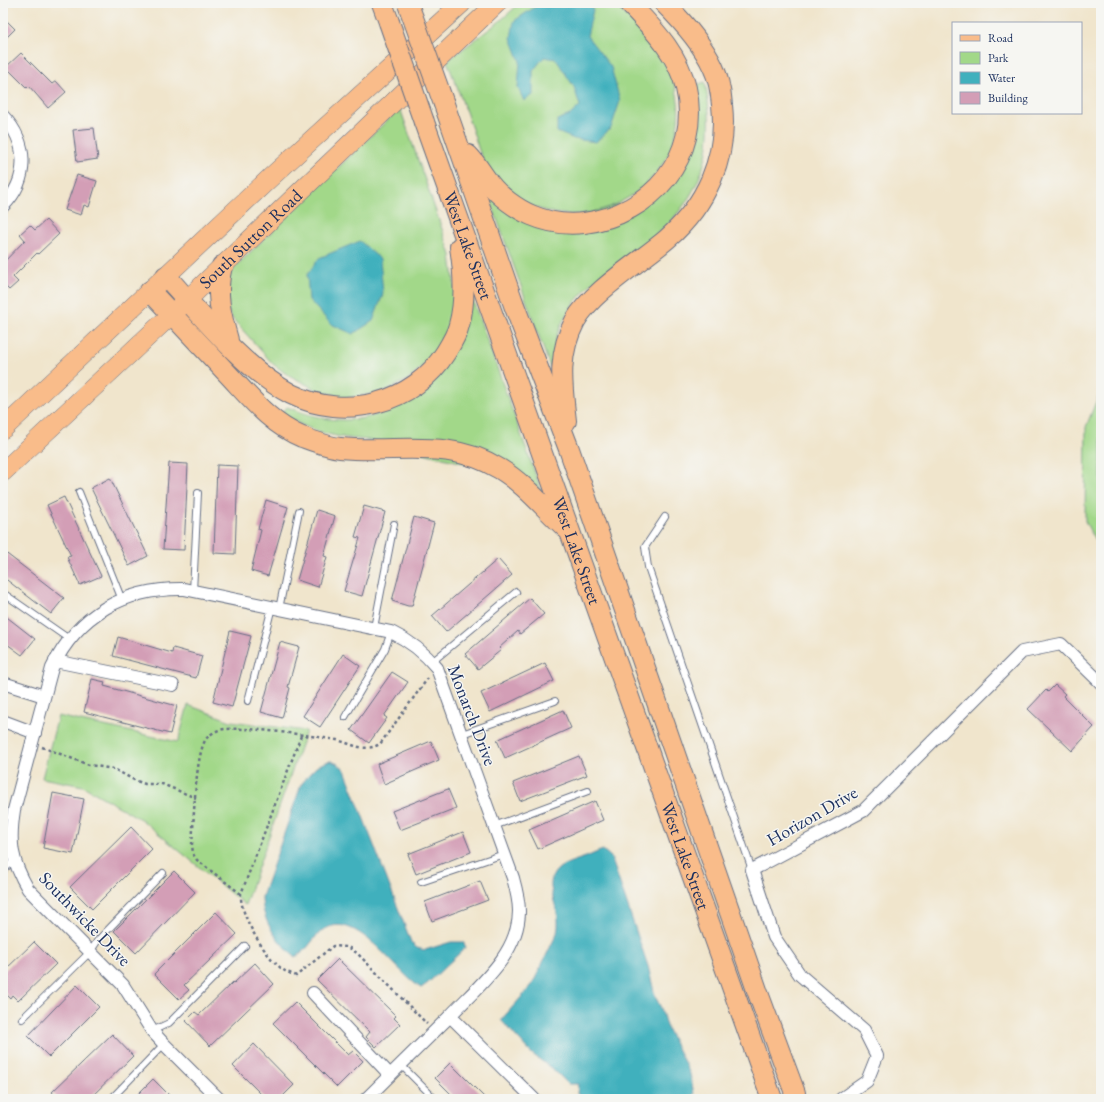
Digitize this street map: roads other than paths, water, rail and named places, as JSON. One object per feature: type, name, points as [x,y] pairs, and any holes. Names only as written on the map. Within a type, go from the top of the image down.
[{"type":"highway","name":"West Lake Street","points":[[382,3],[772,1099]]},
{"type":"highway","points":[[458,146],[474,161],[491,186],[510,202],[531,215],[555,222],[571,224],[604,220],[622,214],[642,202],[661,185],[673,167],[687,131],[689,109],[686,87],[680,70],[667,47],[628,3]]},
{"type":"highway","points":[[569,449],[561,371],[563,353],[576,321],[595,296],[639,262],[684,224],[710,185],[718,164],[724,121],[721,93],[714,68],[700,44],[664,3]]},
{"type":"highway","name":"West Lake Street","points":[[408,4],[514,305],[569,449],[758,993],[795,1092],[793,1099]]},
{"type":"highway","points":[[166,276],[229,344],[263,376],[293,395],[328,405],[354,407],[379,403],[406,392],[433,369],[450,345],[459,326],[463,304],[463,266],[450,194]]},
{"type":"highway","points":[[222,266],[218,294],[229,344]]},
{"type":"highway","points":[[150,291],[256,404],[277,423],[302,437],[339,448],[422,448],[452,450],[479,459],[500,468],[524,486],[570,532]]},
{"type":"main road","name":"South Sutton Road","points":[[3,429],[270,177],[462,3]]},
{"type":"main road","name":"South Sutton Road","points":[[3,472],[188,300],[497,3]]},
{"type":"street","points":[[3,116],[18,135],[23,154],[21,176],[13,194],[3,206]]},
{"type":"street","name":"Monarch Drive","points":[[44,696],[55,661],[69,639],[89,619],[107,607],[147,591],[166,589],[193,591],[391,632],[415,645],[434,665],[462,734],[517,894],[519,912],[513,941],[501,962],[450,1016]]},
{"type":"street","name":"Horizon Drive","points":[[752,870],[863,810],[1022,652],[1061,644],[1101,683]]},
{"type":"street","points":[[55,661],[173,685]]},
{"type":"street","points":[[3,683],[44,696]]},
{"type":"street","name":"Southwicke Drive","points":[[44,696],[14,810],[10,833],[10,855],[28,889],[123,985],[152,1031],[219,1099]]},
{"type":"street","points":[[3,721],[35,732]]},
{"type":"street","points":[[752,870],[774,937],[800,975],[864,1030],[877,1056],[867,1082],[841,1099]]},
{"type":"street","points":[[313,994],[390,1075]]},
{"type":"street","points":[[366,1099],[450,1016],[534,1099]]},
{"type":"lane","points":[[79,492],[122,600]]},
{"type":"lane","points":[[193,591],[198,493]]},
{"type":"lane","points":[[248,701],[275,608],[299,510]]},
{"type":"lane","points":[[665,517],[645,547],[648,567],[752,870]]},
{"type":"lane","points":[[374,628],[394,524]]},
{"type":"lane","points":[[434,665],[516,592]]},
{"type":"lane","points":[[3,593],[69,639]]},
{"type":"lane","points":[[345,717],[385,649],[391,632]]},
{"type":"lane","points":[[462,734],[555,700]]},
{"type":"lane","points":[[494,826],[588,791]]},
{"type":"lane","points":[[421,882],[504,854]]},
{"type":"lane","points":[[3,870],[10,855]]},
{"type":"lane","points":[[22,1019],[90,952],[98,940],[163,873]]},
{"type":"lane","points":[[152,1031],[169,1023],[245,946]]},
{"type":"lane","points":[[111,1099],[164,1044]]},
{"type":"lane","points":[[401,1064],[435,1099]]},
{"type":"water","points":[[541,3],[589,3],[593,10],[587,36],[611,67],[620,101],[611,128],[596,142],[574,139],[557,132],[557,120],[570,115],[580,106],[574,87],[556,59],[544,57],[533,71],[533,95],[524,101],[518,88],[520,61],[511,38],[514,21]]},
{"type":"water","points":[[360,241],[380,259],[383,294],[373,321],[353,334],[331,324],[309,300],[307,275],[319,258]]},
{"type":"water","points":[[331,761],[338,764],[345,770],[411,942],[417,948],[425,950],[451,942],[463,942],[466,947],[421,988],[411,981],[378,947],[353,929],[341,926],[329,927],[319,933],[304,951],[295,957],[277,938],[268,923],[262,897],[301,785],[310,773],[317,767]]},
{"type":"water","points":[[603,850],[611,857],[648,966],[655,996],[661,1008],[666,1026],[690,1074],[694,1094],[688,1099],[586,1099],[577,1094],[578,1084],[568,1084],[555,1071],[531,1053],[501,1020],[532,985],[557,933],[558,921],[551,887],[553,875],[557,870],[566,864]]}]
